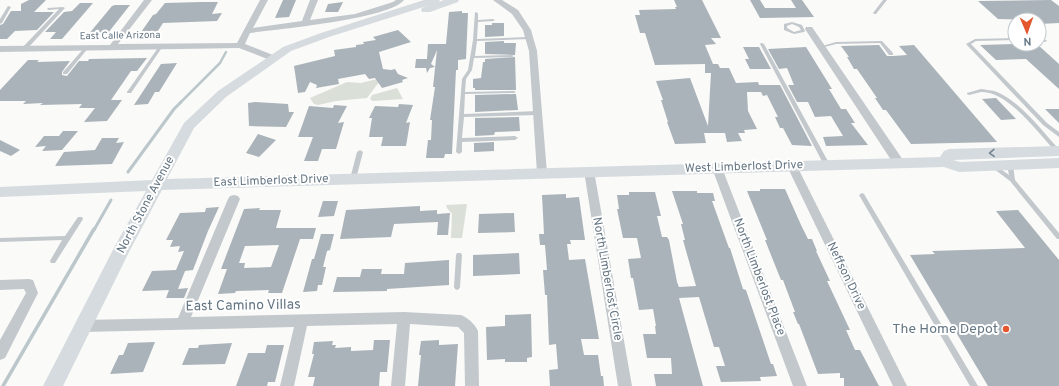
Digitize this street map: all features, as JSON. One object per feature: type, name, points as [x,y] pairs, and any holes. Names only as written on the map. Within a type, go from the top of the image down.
[{"type":"street","points":[[113,46],[148,0]]},
{"type":"street","points":[[264,0],[240,46],[275,59]]},
{"type":"street","points":[[305,23],[314,0]]},
{"type":"street","points":[[248,31],[356,16],[396,4],[400,0]]},
{"type":"street","name":"North Stone Avenue","points":[[54,385],[122,249],[156,185],[190,126],[222,94],[250,74],[275,59],[287,49],[436,0]]},
{"type":"street","name":"North Stone Avenue","points":[[275,59],[454,0]]},
{"type":"street","points":[[497,0],[515,12],[526,30],[533,51],[542,173]]},
{"type":"street","points":[[808,29],[899,163]]},
{"type":"street","name":"East Calle Arizona","points":[[0,49],[113,46],[240,46]]},
{"type":"street","name":"West Limberlost Drive","points":[[945,162],[949,154],[1015,161]]},
{"type":"street","name":"West Limberlost Drive","points":[[542,173],[945,162],[959,167],[993,166],[1015,161],[1058,155]]},
{"type":"street","name":"Neffson Drive","points":[[792,166],[900,386]]},
{"type":"street","name":"North Limberlost Place","points":[[717,168],[800,386]]},
{"type":"street","name":"North Limberlost Circle","points":[[589,171],[625,386]]},
{"type":"street","name":"East Limberlost Drive","points":[[1,193],[156,185],[542,173]]},
{"type":"street","points":[[182,324],[234,199]]},
{"type":"street","points":[[0,285],[29,284],[32,293],[0,354]]},
{"type":"street","points":[[398,386],[404,318]]},
{"type":"street","name":"East Camino Villas","points":[[83,326],[404,318],[461,321],[472,331],[472,386]]},
{"type":"street","points":[[287,386],[302,321]]},
{"type":"lane","points":[[875,13],[885,0]]},
{"type":"lane","points":[[0,22],[9,7]]},
{"type":"lane","points":[[24,48],[63,8],[49,9]]},
{"type":"lane","points":[[459,152],[464,79],[470,70],[473,57],[476,13]]},
{"type":"lane","points":[[476,21],[493,20]]},
{"type":"lane","points":[[475,40],[529,38]]},
{"type":"lane","points":[[1007,39],[975,40],[968,44],[1044,124],[1059,135]]},
{"type":"lane","points":[[821,47],[836,43],[881,42],[891,54]]},
{"type":"lane","points":[[762,44],[827,165]]},
{"type":"lane","points":[[129,92],[161,46]]},
{"type":"lane","points":[[65,73],[87,47]]},
{"type":"lane","points":[[473,57],[512,56]]},
{"type":"lane","points":[[969,94],[975,91],[983,91],[1002,95],[1027,118],[1058,155]]},
{"type":"lane","points":[[463,93],[514,92]]},
{"type":"lane","points":[[461,116],[538,114]]},
{"type":"lane","points":[[460,140],[516,138]]},
{"type":"lane","points":[[353,179],[360,152]]},
{"type":"lane","points":[[1012,180],[1015,161]]},
{"type":"lane","points":[[993,166],[1012,180],[1059,238]]},
{"type":"lane","points":[[862,195],[974,386]]},
{"type":"lane","points":[[53,261],[80,218]]},
{"type":"lane","points":[[0,240],[67,238]]},
{"type":"lane","points":[[457,287],[459,255]]},
{"type":"shaded area","points":[[377,79],[379,82],[367,98],[336,101],[318,105],[314,104],[310,98],[347,82],[361,83]]},
{"type":"shaded area","points":[[397,88],[403,99],[373,101],[370,99],[372,95]]},
{"type":"shaded area","points":[[467,204],[462,238],[451,238],[452,214],[446,205]]},
{"type":"building","points":[[29,0],[46,0],[34,12],[54,12],[37,30],[15,31],[7,39],[0,39],[0,25],[3,24],[11,11],[21,11],[21,4]]},
{"type":"building","points":[[283,0],[296,0],[289,17],[275,18]]},
{"type":"building","points":[[674,0],[702,0],[721,38],[711,38],[716,44],[705,45],[713,64],[718,64],[720,68],[729,68],[736,83],[758,82],[759,85],[780,85],[812,146],[792,145],[783,128],[780,128],[775,117],[778,117],[767,95],[763,96],[761,92],[747,92],[748,111],[757,129],[744,130],[745,133],[738,133],[742,141],[727,142],[725,133],[704,133],[706,143],[675,144],[667,122],[661,100],[663,100],[656,81],[690,78],[708,126],[711,73],[705,73],[705,64],[655,65],[645,33],[640,33],[635,15],[640,15],[639,10],[676,9],[675,7],[677,7]]},
{"type":"building","points":[[750,0],[760,0],[765,8],[796,8],[791,0],[802,0],[814,17],[760,18]]},
{"type":"building","points":[[1051,0],[1059,6],[1059,23],[1047,24],[1047,12],[1007,12],[1007,19],[998,19],[978,1]]},
{"type":"building","points":[[218,2],[212,14],[222,13],[217,21],[163,23],[154,37],[137,38],[153,15],[156,14],[165,3]]},
{"type":"building","points":[[343,2],[338,12],[325,12],[328,4]]},
{"type":"building","points":[[80,3],[93,3],[62,39],[50,39],[56,32],[45,32],[64,12],[72,11]]},
{"type":"building","points":[[130,5],[108,33],[105,33],[101,39],[90,39],[91,37],[89,38],[91,35],[88,35],[112,6]]},
{"type":"building","points":[[462,11],[462,13],[468,13],[466,59],[458,60],[458,70],[456,70],[452,154],[445,154],[444,158],[426,158],[428,140],[431,140],[432,120],[430,120],[435,87],[433,87],[437,50],[431,64],[435,67],[430,68],[427,73],[426,68],[415,68],[416,59],[427,59],[428,44],[446,44],[449,12]]},
{"type":"building","points":[[492,23],[504,23],[504,36],[485,37],[485,25],[492,25]]},
{"type":"building","points":[[398,30],[411,42],[379,52],[383,69],[395,69],[398,74],[408,78],[402,80],[403,82],[382,88],[375,78],[369,79],[365,74],[338,79],[339,84],[316,88],[317,85],[310,82],[305,92],[298,93],[294,66],[335,56],[334,50],[356,47],[356,45],[364,44],[363,42],[376,40],[373,37]]},
{"type":"building","points":[[504,41],[504,43],[516,43],[515,55],[485,54],[485,42]]},
{"type":"building","points":[[1007,44],[1007,52],[1046,52],[1059,64],[1059,89],[1026,59],[996,60],[980,45]]},
{"type":"building","points":[[879,45],[887,56],[893,56],[907,55],[899,46],[914,45],[997,142],[911,144],[886,110],[883,110],[875,98],[877,98],[857,69],[854,69],[847,57],[849,57],[841,46]]},
{"type":"building","points":[[743,47],[759,47],[771,69],[750,69],[745,59],[749,59]]},
{"type":"building","points":[[806,47],[832,89],[829,89],[841,109],[846,109],[855,123],[851,123],[868,145],[826,146],[823,137],[843,136],[831,116],[815,117],[808,102],[797,102],[788,85],[794,85],[787,68],[779,69],[768,49]]},
{"type":"building","points":[[515,57],[516,90],[475,90],[475,88],[473,88],[473,79],[481,78],[483,62],[485,62],[485,59]]},
{"type":"building","points":[[147,58],[137,71],[131,71],[111,100],[122,100],[107,121],[84,122],[95,108],[79,108],[82,104],[40,105],[43,103],[23,104],[26,101],[0,101],[0,90],[28,60],[39,60],[37,62],[70,61],[62,72],[62,75],[67,76],[79,61],[88,61],[89,59]]},
{"type":"building","points":[[177,63],[159,92],[155,92],[148,104],[134,105],[161,64]]},
{"type":"building","points":[[516,94],[518,110],[475,112],[475,95]]},
{"type":"building","points":[[996,98],[1016,119],[1001,120],[982,99]]},
{"type":"building","points":[[248,103],[288,104],[289,112],[294,112],[286,127],[249,126]]},
{"type":"building","points":[[399,104],[413,105],[406,123],[410,122],[406,146],[381,146],[383,137],[369,137],[372,118],[369,118],[375,106],[398,107]]},
{"type":"building","points":[[334,105],[347,106],[338,123],[344,122],[336,149],[322,149],[318,161],[304,161],[313,137],[298,137],[309,106],[333,108]]},
{"type":"building","points":[[1045,109],[1059,109],[1059,123]]},
{"type":"building","points":[[519,117],[520,131],[495,132],[494,135],[475,136],[475,118]]},
{"type":"building","points":[[63,131],[78,131],[62,150],[42,151],[46,146],[35,147],[44,136],[59,136]]},
{"type":"building","points":[[258,134],[276,140],[259,157],[246,153]]},
{"type":"building","points":[[102,138],[119,138],[116,143],[124,142],[112,164],[55,166],[64,152],[95,150]]},
{"type":"building","points":[[0,140],[20,150],[11,156],[0,151]]},
{"type":"building","points":[[494,142],[494,151],[474,152],[474,143]]},
{"type":"building","points":[[760,189],[785,189],[808,239],[812,239],[830,281],[827,281],[850,330],[846,330],[855,350],[860,350],[879,386],[844,386],[844,378],[840,378],[840,373],[818,374],[793,312],[795,312],[783,280],[781,280],[747,191],[760,191]]},
{"type":"building","points":[[672,191],[697,191],[697,193],[713,193],[715,201],[712,201],[730,248],[743,289],[746,290],[771,364],[773,364],[777,376],[760,377],[761,381],[721,382],[716,366],[725,366],[719,347],[714,347],[699,297],[679,298],[703,386],[656,386],[654,374],[672,374],[671,358],[647,358],[643,334],[656,334],[653,309],[639,310],[628,259],[641,258],[637,238],[623,238],[617,209],[619,209],[617,195],[629,195],[629,192],[655,192],[661,216],[657,216],[662,237],[667,237],[669,240],[679,287],[696,286],[683,240],[685,240],[681,224],[683,224]]},
{"type":"building","points":[[566,194],[566,198],[579,197],[585,240],[570,240],[571,244],[567,244],[569,260],[585,259],[599,339],[581,339],[584,355],[598,355],[604,386],[550,386],[549,370],[558,369],[556,344],[549,345],[547,295],[545,295],[543,270],[547,270],[545,245],[540,245],[539,234],[544,234],[542,195]]},
{"type":"building","points":[[323,201],[338,201],[334,216],[318,217]]},
{"type":"building","points":[[420,206],[420,211],[437,210],[437,214],[450,213],[448,235],[437,235],[438,222],[394,224],[391,237],[340,239],[346,210]]},
{"type":"building","points":[[219,207],[193,270],[185,271],[178,289],[188,288],[184,298],[166,298],[169,290],[142,291],[152,271],[176,270],[184,251],[178,252],[180,246],[170,247],[173,240],[166,240],[180,213],[205,212],[206,208]]},
{"type":"building","points":[[260,208],[259,210],[281,210],[276,228],[316,228],[313,239],[300,239],[282,293],[268,293],[269,290],[236,291],[235,293],[218,294],[227,269],[221,269],[244,209]],"holes":[[[279,245],[271,267],[244,268],[245,263],[239,263],[245,246]]]},
{"type":"building","name":"The Home Depot","points":[[1018,210],[1059,260],[1059,386],[988,386],[910,255],[935,254],[932,251],[1025,248],[996,211]]},
{"type":"building","points":[[514,213],[515,232],[478,233],[479,214]]},
{"type":"building","points":[[321,234],[334,234],[330,250],[327,251],[323,267],[326,267],[322,285],[318,285],[317,291],[303,292],[312,259],[314,259]]},
{"type":"building","points":[[519,253],[520,274],[473,276],[473,255]]},
{"type":"building","points":[[449,260],[449,285],[387,289],[387,291],[333,292],[337,277],[360,277],[362,269],[382,269],[381,274],[404,274],[405,263]]},
{"type":"building","points":[[531,314],[532,357],[527,358],[527,362],[505,362],[505,359],[487,360],[486,327],[505,326],[505,315]]},
{"type":"building","points":[[374,340],[390,340],[387,372],[380,372],[379,386],[313,386],[315,377],[308,377],[314,354],[312,354],[314,342],[333,341],[332,345],[336,345],[335,348],[351,347],[351,351],[373,350]]},
{"type":"building","points":[[439,340],[439,345],[458,344],[455,386],[418,386],[421,341]]},
{"type":"building","points":[[155,342],[143,372],[110,374],[119,355],[123,355],[128,343]]},
{"type":"building","points":[[232,343],[225,364],[182,365],[189,348],[198,348],[199,345]]},
{"type":"building","points":[[267,345],[284,345],[275,382],[268,382],[267,386],[236,386],[248,353],[265,353]]},
{"type":"waterway","points":[[128,172],[174,109],[220,63],[226,52]]},
{"type":"waterway","points":[[94,230],[111,200]]},
{"type":"waterway","points":[[3,386],[94,229]]},
{"type":"place","name":"The Home Depot","points":[[1006,329]]}]
